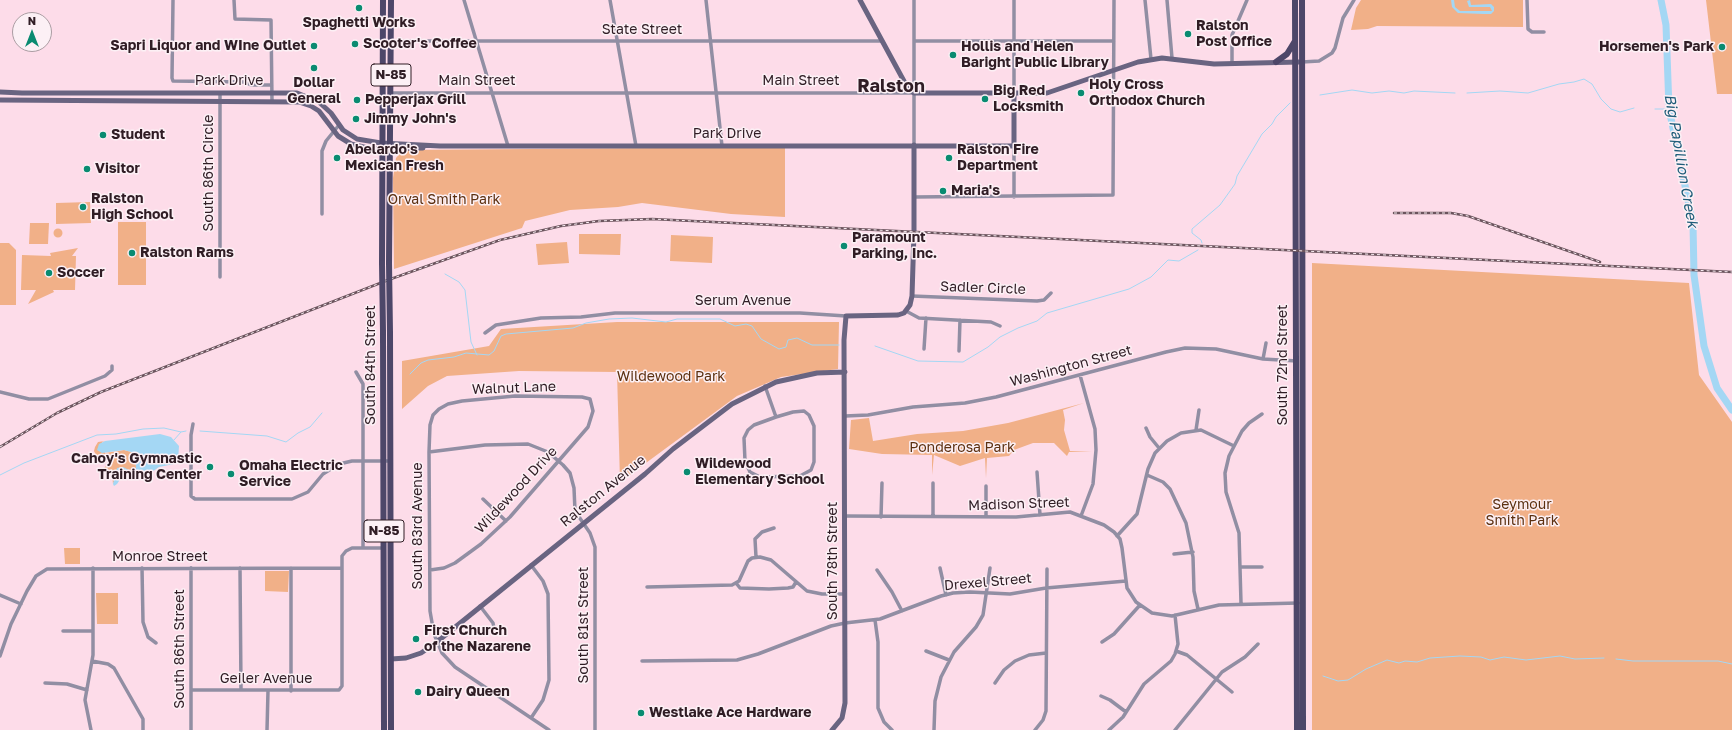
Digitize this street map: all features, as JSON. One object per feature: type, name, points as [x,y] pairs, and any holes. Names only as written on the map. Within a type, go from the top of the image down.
[{"type":"main road","name":"South 84th Street","points":[[383,0],[381,146],[384,461],[384,730]]},
{"type":"main road","name":"South 84th Street","points":[[390,0],[389,264],[391,730]]},
{"type":"main road","name":"South 72nd Street","points":[[1295,0],[1299,361]]},
{"type":"main road","name":"South 72nd Street","points":[[1297,730],[1302,0]]},
{"type":"main road","points":[[1276,62],[1287,54],[1295,40]]},
{"type":"main road","name":"South 72nd Street","points":[[1299,603],[1303,730]]},
{"type":"main road","points":[[384,618],[386,626],[387,654],[391,659]]},
{"type":"street","points":[[172,0],[173,81],[244,82],[251,85],[272,85]]},
{"type":"street","points":[[234,0],[235,19],[271,20],[272,101]]},
{"type":"street","points":[[464,0],[508,146]]},
{"type":"street","points":[[610,0],[636,146]]},
{"type":"street","points":[[706,0],[722,146]]},
{"type":"street","points":[[860,0],[905,83],[914,93]]},
{"type":"street","points":[[914,0],[914,197],[912,296],[911,303],[906,311],[915,316],[926,318],[990,322],[1000,326]]},
{"type":"street","points":[[1014,0],[1014,197]]},
{"type":"street","points":[[914,197],[1113,195],[1114,0]]},
{"type":"street","points":[[1145,0],[1151,59]]},
{"type":"street","points":[[1167,0],[1172,58]]},
{"type":"street","points":[[1232,64],[1232,35],[1247,0]]},
{"type":"street","points":[[1302,62],[1320,61],[1332,53],[1335,48],[1343,18],[1354,0]]},
{"type":"street","points":[[1527,0],[1527,27],[1529,31],[1544,32]]},
{"type":"street","name":"State Street","points":[[402,41],[882,41]]},
{"type":"street","points":[[914,41],[1114,41]]},
{"type":"street","name":"Main Street","points":[[390,93],[1052,92],[1151,59],[1172,58],[1207,64],[1302,62]]},
{"type":"street","name":"Park Drive","points":[[0,92],[296,93],[315,99],[327,108],[339,125],[352,137],[381,146]]},
{"type":"street","name":"South 86th Circle","points":[[220,93],[220,277]]},
{"type":"street","name":"Park Drive","points":[[0,100],[299,102],[311,106],[319,112],[342,140],[364,148],[381,146],[1014,146]]},
{"type":"street","points":[[322,214],[322,151],[326,140],[339,125]]},
{"type":"street","name":"Sadler Circle","points":[[912,296],[1037,301],[1044,300],[1051,293]]},
{"type":"street","name":"Serum Avenue","points":[[485,333],[496,325],[541,318],[581,317],[615,313],[800,313],[846,316],[898,315],[906,311]]},
{"type":"street","name":"South 78th Street","points":[[832,730],[842,718],[845,703],[844,372],[846,316]]},
{"type":"street","points":[[924,349],[926,318]]},
{"type":"street","points":[[958,351],[960,320]]},
{"type":"street","points":[[1263,359],[1266,343]]},
{"type":"street","name":"Washington Street","points":[[845,416],[868,415],[913,407],[976,401],[1185,348],[1216,349],[1263,359],[1299,361]]},
{"type":"street","points":[[0,392],[29,399],[48,399],[106,376],[112,370],[112,366]]},
{"type":"street","points":[[356,372],[363,384],[363,548]]},
{"type":"street","name":"Ralston Avenue","points":[[391,659],[406,658],[421,653],[437,642],[645,474],[673,449],[732,404],[765,386],[794,377],[817,373],[844,372]]},
{"type":"street","points":[[1080,375],[1094,429],[1096,450],[1093,484],[1081,516]]},
{"type":"street","points":[[765,386],[776,417]]},
{"type":"street","name":"Walnut Lane","points":[[437,410],[451,403],[492,397],[582,397],[588,398],[592,401]]},
{"type":"street","name":"Wildewood Drive","points":[[430,570],[444,568],[455,563],[480,544],[506,521],[588,427],[593,411],[592,401]]},
{"type":"street","name":"South 83rd Avenue","points":[[437,410],[430,425],[429,452],[430,617],[437,642],[442,653],[455,667],[549,730]]},
{"type":"street","points":[[1196,430],[1199,410]]},
{"type":"street","points":[[804,411],[809,415],[813,422],[814,462],[811,470],[803,476],[760,477],[750,472],[746,466],[744,438],[748,430],[754,425],[776,417],[793,412],[804,411]]},
{"type":"street","points":[[1241,603],[1239,533],[1225,482],[1227,463],[1234,446],[1246,426],[1262,414]]},
{"type":"street","points":[[192,424],[192,498],[292,499],[308,492],[323,474],[334,466],[345,462],[390,461]]},
{"type":"street","points":[[1146,428],[1150,437],[1159,448]]},
{"type":"street","points":[[1234,446],[1207,432],[1196,430],[1176,435],[1159,448],[1147,475],[1137,514],[1118,536],[1122,548],[1126,581],[1130,595],[1140,605],[1156,614],[1175,615],[1198,609],[1241,603],[1299,603]]},
{"type":"street","name":"South 81st Street","points":[[429,452],[485,445],[524,443],[540,448],[559,461],[572,478],[574,488],[574,505],[577,514],[590,533],[595,547],[596,730]]},
{"type":"street","points":[[1037,472],[1040,515]]},
{"type":"street","points":[[1147,475],[1163,482],[1172,492],[1186,523],[1193,552],[1194,591],[1198,609]]},
{"type":"street","points":[[881,517],[882,483]]},
{"type":"street","points":[[933,483],[933,517]]},
{"type":"street","points":[[986,486],[986,517]]},
{"type":"street","points":[[483,499],[506,521]]},
{"type":"street","name":"Madison Street","points":[[845,516],[986,517],[1040,515],[1065,512],[1081,516],[1108,527],[1118,536]]},
{"type":"street","points":[[756,557],[755,539],[762,532],[774,528]]},
{"type":"street","points":[[341,568],[341,559],[346,551],[352,548],[384,548]]},
{"type":"street","points":[[1174,554],[1193,552]]},
{"type":"street","points":[[647,587],[725,586],[736,583],[740,578],[746,563],[752,558],[764,557],[770,560],[807,591],[814,593],[845,594]]},
{"type":"street","points":[[531,565],[543,581],[548,594],[548,680],[543,700],[531,718]]},
{"type":"street","points":[[1241,567],[1262,567]]},
{"type":"street","name":"Monroe Street","points":[[20,604],[36,576],[43,570],[51,568],[341,568]]},
{"type":"street","points":[[91,730],[85,703],[92,661],[93,568]]},
{"type":"street","points":[[142,568],[143,622],[148,636],[156,643]]},
{"type":"street","name":"South 86th Street","points":[[191,568],[191,730]]},
{"type":"street","points":[[240,568],[241,690]]},
{"type":"street","points":[[290,568],[291,691]]},
{"type":"street","name":"Geiler Avenue","points":[[191,690],[291,691],[341,689],[341,568]]},
{"type":"street","points":[[940,568],[946,595]]},
{"type":"street","points":[[934,730],[937,694],[949,660],[981,620],[985,610],[990,568]]},
{"type":"street","points":[[877,570],[892,592],[902,611]]},
{"type":"street","points":[[1037,729],[1043,720],[1046,711],[1047,570]]},
{"type":"street","name":"Drexel Street","points":[[642,661],[737,660],[845,623],[875,620],[946,595],[964,592],[1010,594],[1046,588],[1126,581]]},
{"type":"street","points":[[736,583],[740,588],[769,589],[793,587],[796,582]]},
{"type":"street","points":[[0,595],[20,604],[6,635],[0,653]]},
{"type":"street","points":[[1102,642],[1114,634],[1140,605]]},
{"type":"street","points":[[480,606],[493,623],[495,633]]},
{"type":"street","points":[[1109,730],[1126,712],[1144,684],[1171,661],[1178,644],[1175,615]]},
{"type":"street","points":[[875,620],[878,642],[878,708],[882,720],[892,730]]},
{"type":"street","points":[[63,631],[93,631]]},
{"type":"street","points":[[1174,730],[1226,669],[1245,657],[1258,644]]},
{"type":"street","points":[[926,651],[949,660]]},
{"type":"street","points":[[1176,651],[1187,655],[1232,692]]},
{"type":"street","points":[[995,683],[1004,670],[1015,661],[1029,655],[1046,652]]},
{"type":"street","points":[[92,661],[108,664],[114,668],[144,719],[143,730]]},
{"type":"street","points":[[45,683],[67,684],[87,690]]},
{"type":"street","points":[[267,730],[268,691]]},
{"type":"street","points":[[1101,696],[1110,700],[1126,712]]},
{"type":"street","points":[[883,730],[887,726]]},
{"type":"green space","points":[[1361,0],[1523,0],[1523,27],[1377,26],[1368,29],[1351,30],[1356,8]]},
{"type":"green space","name":"Horsemen's Park","points":[[1706,0],[1732,0],[1732,94],[1717,94]]},
{"type":"green space","name":"Orval Smith Park","points":[[785,147],[785,217],[731,214],[642,203],[618,207],[570,210],[525,221],[522,228],[394,269],[393,178],[396,158],[403,150]]},
{"type":"green space","points":[[90,202],[91,223],[56,224],[56,203]]},
{"type":"green space","name":"Ralston Rams","points":[[118,222],[146,222],[146,285],[118,285]]},
{"type":"green space","points":[[30,223],[49,223],[48,244],[29,244]]},
{"type":"green space","points":[[58,228],[63,233],[58,238],[53,233]]},
{"type":"green space","points":[[579,234],[621,234],[620,255],[579,254]]},
{"type":"green space","points":[[671,235],[713,237],[712,263],[670,261]]},
{"type":"green space","points":[[567,242],[569,263],[538,265],[536,244]]},
{"type":"green space","points":[[0,243],[9,243],[16,250],[16,305],[0,305]]},
{"type":"green space","name":"Soccer","points":[[78,248],[72,256],[76,256],[75,290],[53,290],[54,292],[28,304],[36,290],[21,290],[22,255],[51,256],[50,253]]},
{"type":"green space","name":"Seymour Smith Park","points":[[1312,263],[1689,283],[1699,375],[1732,422],[1732,730],[1312,730]]},
{"type":"green space","name":"Wildewood Park","points":[[617,322],[839,322],[838,369],[781,377],[737,396],[620,482],[617,372],[519,371],[447,376],[428,386],[402,409],[402,361],[489,346],[501,329]]},
{"type":"green space","name":"Ponderosa Park","points":[[1084,403],[1063,410],[1065,420],[1064,430],[1070,451],[1092,452],[1069,452],[1067,456],[1054,443],[1033,443],[1014,450],[1009,456],[987,458],[986,478],[985,458],[960,466],[934,455],[932,475],[932,455],[882,454],[849,449],[851,420],[869,418],[873,441],[917,434],[963,431],[1008,423]]},
{"type":"green space","points":[[105,441],[102,442],[105,453],[124,450],[135,453],[136,468],[131,471],[116,470],[117,475],[113,484],[112,474],[101,471],[107,465],[108,460],[97,457],[94,451],[98,442]]},
{"type":"green space","points":[[64,548],[80,548],[80,564],[65,564]]},
{"type":"green space","points":[[265,571],[289,571],[288,592],[265,591]]},
{"type":"green space","points":[[96,593],[118,593],[118,624],[97,624]]},
{"type":"water","points":[[1451,0],[1454,0],[1455,7],[1460,11],[1492,11],[1490,7],[1469,7],[1467,1],[1470,0],[1471,5],[1491,4],[1494,7],[1494,11],[1491,14],[1458,13],[1452,7]]},
{"type":"water","points":[[160,434],[171,437],[179,446],[178,461],[174,464],[159,467],[142,479],[123,475],[114,486],[113,484],[117,468],[123,467],[131,471],[136,468],[135,453],[124,450],[102,453],[97,450],[99,444],[105,441]]},
{"type":"waterway","name":"Big Papillion Creek","points":[[1661,0],[1666,25],[1669,109],[1693,224],[1694,275],[1704,346],[1717,388],[1732,410]]},
{"type":"waterway","points":[[1467,93],[1500,91],[1528,93],[1559,84],[1584,79],[1592,84],[1601,99],[1611,109],[1620,112],[1634,108]]},
{"type":"waterway","points":[[1320,95],[1352,90],[1372,93],[1389,91],[1404,93],[1414,91],[1455,93]]},
{"type":"waterway","points":[[1202,243],[1201,240],[1192,233],[1192,229],[1220,205],[1235,184],[1237,176],[1262,134],[1290,103]]},
{"type":"waterway","points":[[1655,109],[1669,109]]},
{"type":"waterway","points":[[875,346],[918,361],[963,362],[988,347],[1000,337],[1037,321],[1047,313],[1129,289],[1151,277],[1168,260],[1179,261],[1198,250]]},
{"type":"waterway","points":[[445,274],[459,282],[465,290],[471,342],[477,355]]},
{"type":"waterway","points":[[410,374],[421,363],[428,360],[454,357],[466,353],[489,355],[494,351],[501,336],[506,334],[573,328],[586,323],[609,319],[632,318],[666,322],[677,319],[720,319],[735,326],[746,324],[752,326],[761,339],[779,349],[786,347],[788,340],[797,338],[812,345],[839,345]]},
{"type":"waterway","points":[[200,431],[267,436],[286,442],[298,433],[310,427],[322,413]]},
{"type":"waterway","points":[[0,475],[24,463],[97,435],[164,428],[181,432],[186,431]]},
{"type":"waterway","points":[[174,440],[181,432]]},
{"type":"waterway","points":[[1323,676],[1338,681],[1348,680],[1366,669],[1387,660],[1399,663],[1405,661],[1417,662],[1430,658],[1460,656],[1481,657],[1490,660],[1504,657],[1526,660],[1560,656],[1575,659],[1604,658]]},
{"type":"waterway","points":[[1616,659],[1633,661],[1718,661],[1732,664]]},
{"type":"railway","points":[[1394,213],[1451,213],[1468,216],[1600,262]]},
{"type":"railway","points":[[0,447],[57,413],[101,392],[388,280],[500,240],[561,226],[599,221],[652,219],[1732,272]]},
{"type":"place","name":"Spaghetti Works","points":[[359,8]]},
{"type":"place","name":"Ralston Post Office","points":[[1188,34]]},
{"type":"place","name":"Scooter's Coffee","points":[[355,44]]},
{"type":"place","name":"Sapri Liquor and WIne Outlet","points":[[314,46]]},
{"type":"place","name":"Horsemen's Park","points":[[1722,47]]},
{"type":"place","name":"Hollis and Helen Baright Public Library","points":[[953,55]]},
{"type":"place","name":"Dollar General","points":[[314,68]]},
{"type":"place","name":"Holy Cross Orthodox Church","points":[[1081,93]]},
{"type":"place","name":"Big Red Locksmith","points":[[985,99]]},
{"type":"place","name":"Pepperjax Grill","points":[[357,100]]},
{"type":"place","name":"Jimmy John's","points":[[356,119]]},
{"type":"place","name":"Student","points":[[103,135]]},
{"type":"place","name":"Abelardo's Mexican Fresh","points":[[337,158]]},
{"type":"place","name":"Ralston Fire Department","points":[[949,158]]},
{"type":"place","name":"Visitor","points":[[87,169]]},
{"type":"place","name":"Maria's","points":[[943,191]]},
{"type":"place","name":"Ralston High School","points":[[83,207]]},
{"type":"place","name":"Paramount Parking, Inc.","points":[[844,246]]},
{"type":"place","name":"Ralston Rams","points":[[132,253]]},
{"type":"place","name":"Soccer","points":[[49,273]]},
{"type":"place","name":"Cahoy's Gymnastic Training Center","points":[[210,467]]},
{"type":"place","name":"Wildewood Elementary School","points":[[687,472]]},
{"type":"place","name":"Omaha Electric Service","points":[[231,474]]},
{"type":"place","name":"First Church of the Nazarene","points":[[416,639]]},
{"type":"place","name":"Dairy Queen","points":[[418,692]]},
{"type":"place","name":"Westlake Ace Hardware","points":[[641,713]]},
{"type":"district","name":"Ralston","points":[[891,86]]}]
